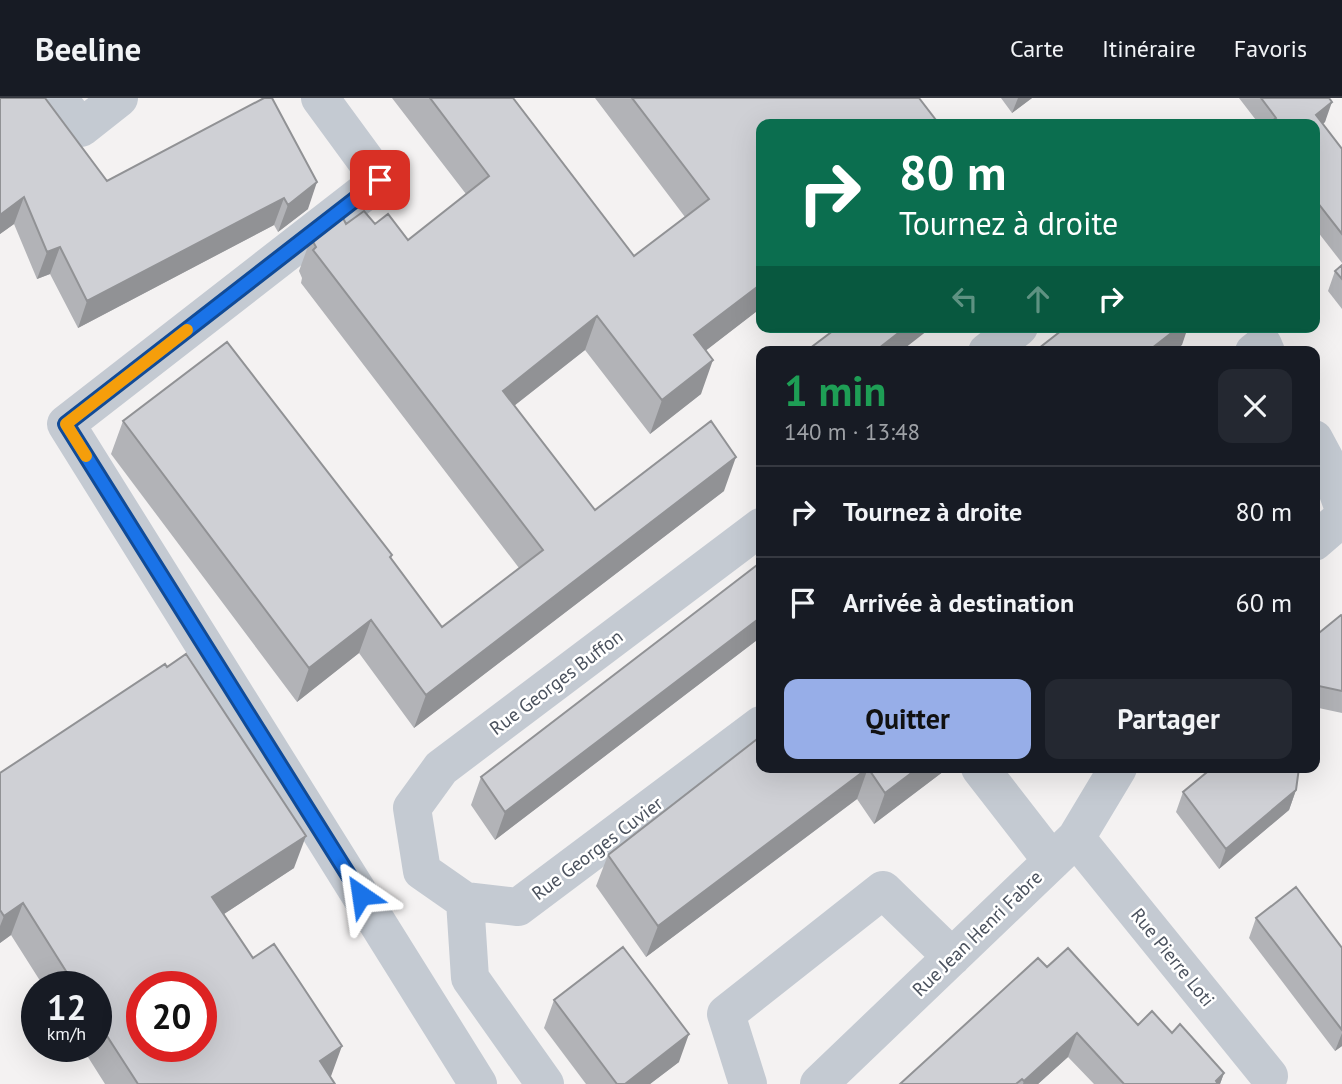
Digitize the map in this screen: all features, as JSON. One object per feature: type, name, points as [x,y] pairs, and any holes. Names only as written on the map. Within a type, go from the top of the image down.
[{"type":"street","points":[[58,98],[81,128],[119,98]]},
{"type":"street","points":[[320,98],[380,180],[66,424],[478,1084]]},
{"type":"street","points":[[995,346],[1011,333]]},
{"type":"street","points":[[1320,450],[1342,505]]},
{"type":"street","points":[[1320,537],[1342,519]]},
{"type":"street","name":"Rue Georges Buffon","points":[[422,871],[412,808],[441,768],[756,531]]},
{"type":"street","name":"Rue Georges Cuvier","points":[[422,871],[465,901],[519,907],[756,729]]},
{"type":"street","name":"Rue Pierre Loti","points":[[985,773],[1064,850],[1269,1076]]},
{"type":"street","name":"Rue Jean Henri Fabre","points":[[819,1084],[1064,850],[1115,773]]},
{"type":"street","points":[[748,1084],[726,1014],[883,890],[952,957]]},
{"type":"street","points":[[465,901],[470,978],[545,1084]]},
{"type":"building","points":[[0,98],[45,98],[107,181],[264,98],[272,98],[317,182],[288,205],[284,198],[87,301],[60,247],[47,252],[24,197],[0,215]]},
{"type":"building","points":[[430,98],[513,98],[634,256],[709,199],[632,98],[919,98],[935,119],[756,119],[756,288],[694,335],[713,360],[662,400],[597,316],[503,391],[595,510],[711,421],[736,457],[426,695],[371,620],[309,668],[123,421],[227,342],[392,555],[390,557],[442,627],[543,550],[313,250],[316,247],[311,238],[341,214],[346,224],[364,211],[375,224],[388,214],[408,240],[489,176]]},
{"type":"building","points":[[1261,98],[1329,98],[1332,102],[1316,115],[1319,119],[1276,118]]},
{"type":"building","points":[[1320,120],[1342,149],[1342,234],[1320,206]]},
{"type":"building","points":[[1342,265],[1342,279],[1335,271]]},
{"type":"building","points":[[830,333],[898,333],[882,346],[813,346]]},
{"type":"building","points":[[1058,333],[1171,333],[1155,346],[1042,346]]},
{"type":"building","points":[[756,566],[756,621],[505,812],[481,777]]},
{"type":"building","points":[[1342,616],[1342,691],[1320,686],[1320,632]]},
{"type":"building","points":[[186,654],[306,836],[212,897],[253,958],[274,944],[342,1046],[320,1061],[335,1084],[138,1084],[112,1044],[112,971],[66,971],[23,903],[4,916],[0,910],[0,773],[165,664],[167,667]]},
{"type":"building","points":[[756,740],[756,773],[861,773],[658,926],[608,855]]},
{"type":"building","points":[[871,773],[911,773],[885,793]]},
{"type":"building","points":[[1206,773],[1298,773],[1296,790],[1226,849],[1183,792]]},
{"type":"building","points":[[1296,887],[1342,948],[1342,1030],[1256,918]]},
{"type":"building","points":[[623,947],[689,1034],[625,1084],[617,1084],[554,1000]]},
{"type":"building","points":[[1068,948],[1138,1025],[1152,1011],[1172,1033],[1180,1024],[1224,1073],[1216,1081],[1218,1084],[1124,1084],[1077,1033],[1024,1081],[1022,1079],[1016,1084],[900,1084],[1038,958],[1047,967]]},
{"type":"slow traffic","points":[[86,456],[66,424],[187,330]]},
{"type":"route","points":[[361,895],[66,424],[380,180]]}]
